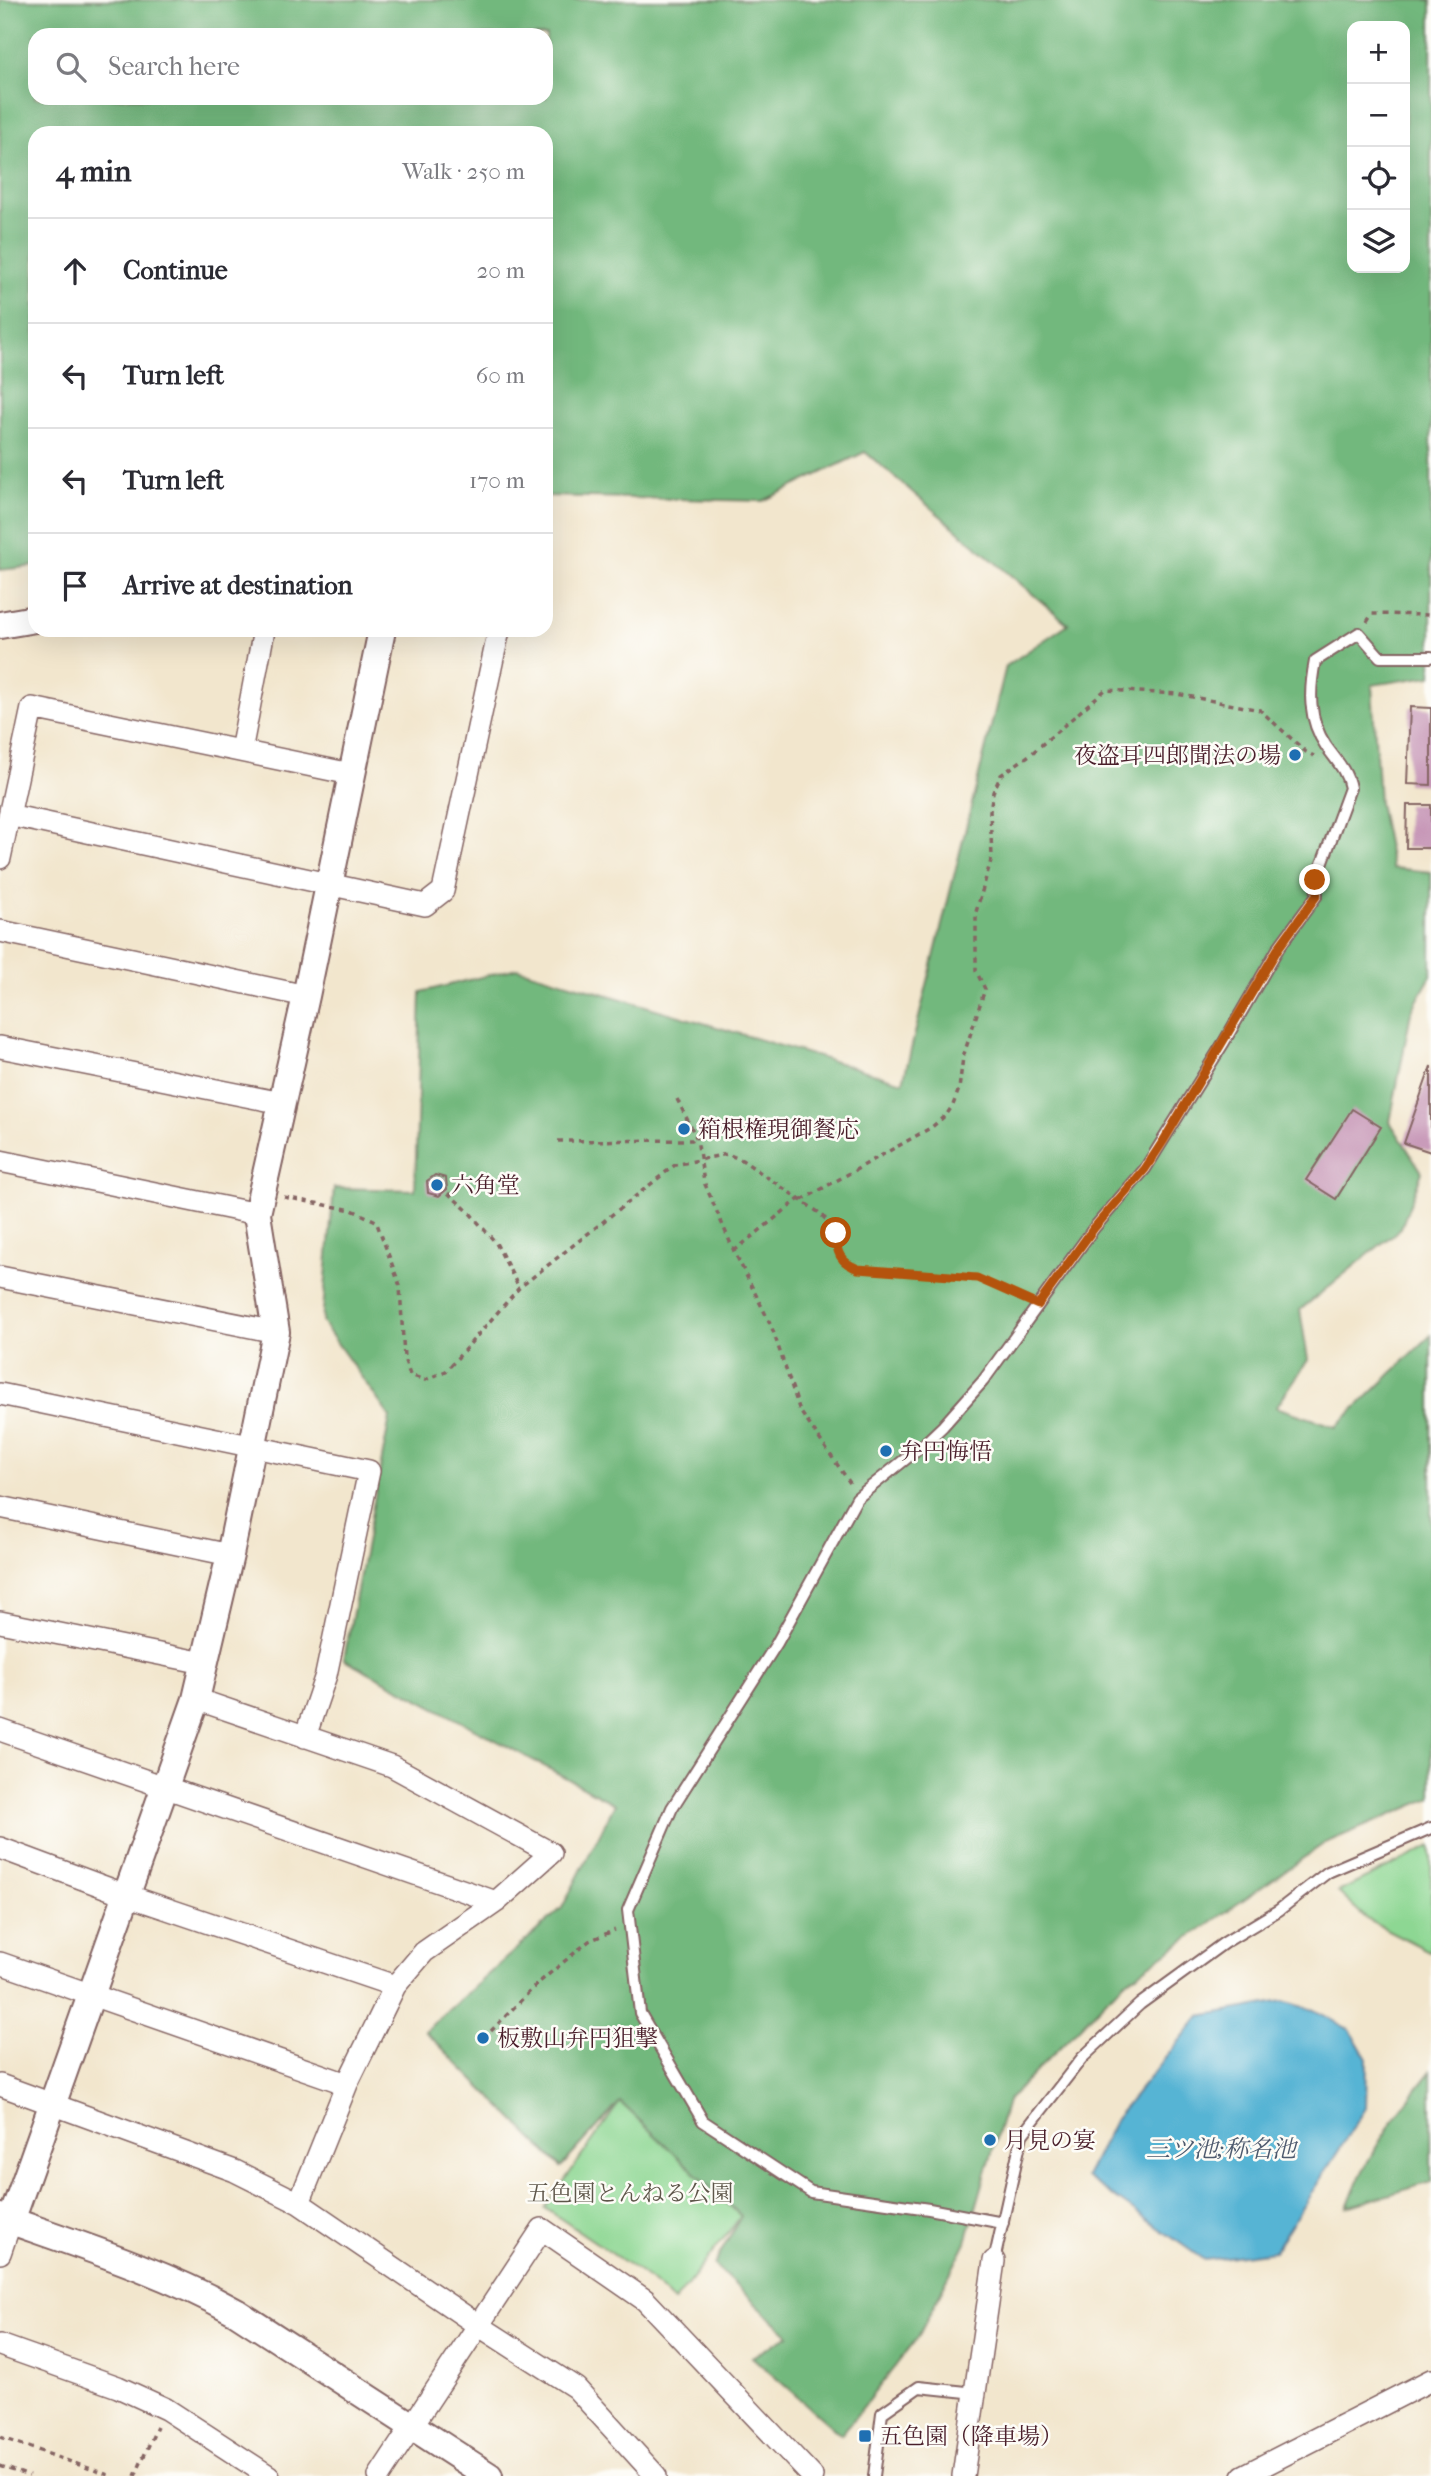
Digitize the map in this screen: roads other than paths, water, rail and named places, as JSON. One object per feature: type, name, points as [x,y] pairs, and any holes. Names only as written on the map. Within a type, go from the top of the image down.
[{"type":"street","points":[[0,625],[28,621]]},
{"type":"street","points":[[241,751],[263,637]]},
{"type":"street","points":[[0,2253],[5,2219],[52,2104],[196,1699],[230,1555],[276,1332],[260,1204],[380,637]]},
{"type":"street","points":[[9,815],[425,905],[443,891],[497,637]]},
{"type":"street","points":[[0,858],[32,708],[351,774]]},
{"type":"street","points":[[0,931],[306,996]]},
{"type":"street","points":[[0,1047],[282,1102]]},
{"type":"street","points":[[0,1161],[260,1204]]},
{"type":"street","points":[[0,1277],[276,1332]]},
{"type":"street","points":[[0,1394],[369,1471],[326,1675],[305,1737]]},
{"type":"street","points":[[0,1507],[230,1555]]},
{"type":"street","points":[[0,1622],[204,1663]]},
{"type":"street","points":[[196,1699],[392,1766],[551,1853],[496,1902],[424,1952],[395,1986],[347,2084],[299,2203]]},
{"type":"street","points":[[0,1730],[496,1902]]},
{"type":"street","points":[[0,1848],[126,1895],[395,1986]]},
{"type":"street","points":[[0,1963],[347,2084]]},
{"type":"street","points":[[0,2085],[235,2171],[299,2203],[576,2388],[656,2476]]},
{"type":"street","points":[[5,2219],[205,2295],[489,2476]]},
{"type":"street","points":[[379,2476],[542,2229],[645,2300],[812,2476]]},
{"type":"street","points":[[963,2476],[994,2261]]},
{"type":"street","points":[[0,2345],[118,2387],[166,2409],[269,2476]]},
{"type":"street","points":[[1243,2476],[1431,2380]]},
{"type":"lane","points":[[1003,2223],[929,2208],[811,2192],[703,2121],[640,2013],[628,1910],[672,1808],[777,1643],[857,1498],[923,1445],[983,1381],[1094,1228],[1145,1169],[1279,947],[1317,895],[1315,880],[1350,789],[1348,776],[1323,741],[1311,710],[1310,686],[1315,661],[1359,633],[1381,657],[1431,657]]},
{"type":"lane","points":[[994,2261],[1022,2136],[1082,2058],[1140,2004],[1224,1943],[1279,1910],[1328,1872],[1431,1828]]},
{"type":"lane","points":[[874,2476],[882,2413],[919,2387],[976,2393]]},
{"type":"water","name":"三ツ池;称名池","points":[[1283,2001],[1314,2010],[1350,2030],[1367,2059],[1366,2108],[1274,2251],[1204,2260],[1086,2177],[1115,2119],[1200,2016]]},
{"type":"place","name":"夜盗耳四郎聞法の場","points":[[1295,755]]},
{"type":"place","name":"箱根権現御餐応","points":[[684,1129]]},
{"type":"place","name":"六角堂","points":[[437,1185]]},
{"type":"place","name":"弁円悔悟","points":[[886,1451]]},
{"type":"place","name":"板敷山弁円狙撃","points":[[483,2038]]},
{"type":"place","name":"月見の宴","points":[[990,2140]]},
{"type":"place","name":"五色園（降車場）","points":[[865,2436]]},
{"type":"park label","name":"五色園とんねる公園","points":[[630,2193]]}]
